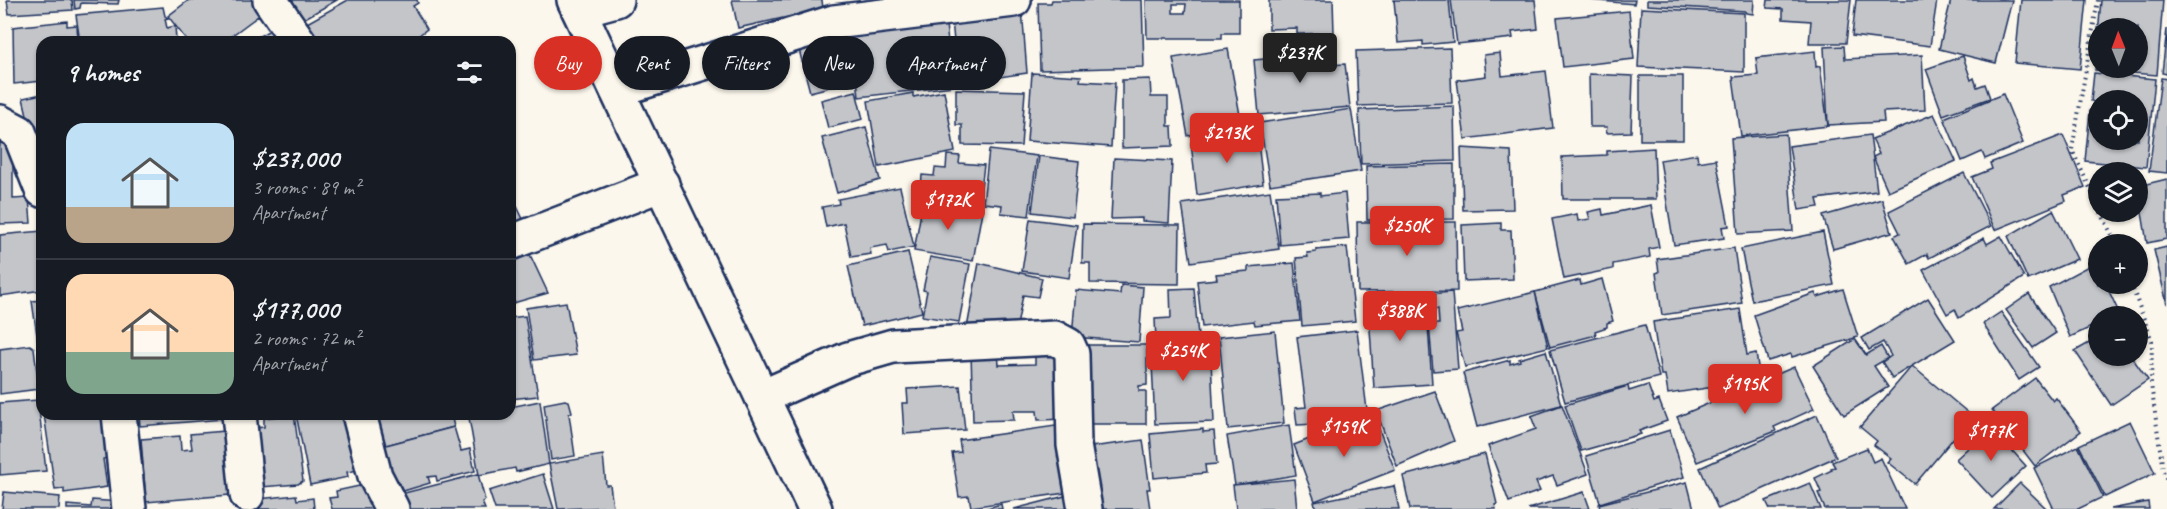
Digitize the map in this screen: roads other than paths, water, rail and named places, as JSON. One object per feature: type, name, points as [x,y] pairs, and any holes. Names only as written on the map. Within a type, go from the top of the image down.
[{"type":"street","points":[[270,0],[295,36]]},
{"type":"street","points":[[614,84],[577,5],[616,0]]},
{"type":"street","points":[[690,67],[834,22],[1014,0]]},
{"type":"street","points":[[617,90],[815,509]]},
{"type":"street","points":[[0,122],[19,132],[36,175]]},
{"type":"street","points":[[516,241],[662,184]]},
{"type":"street","points":[[762,398],[848,359],[893,346],[1055,338],[1068,345],[1072,354],[1074,445],[1085,509]]},
{"type":"street","points":[[120,420],[129,509]]},
{"type":"street","points":[[240,420],[247,495]]},
{"type":"street","points":[[360,420],[375,476],[392,509]]}]
